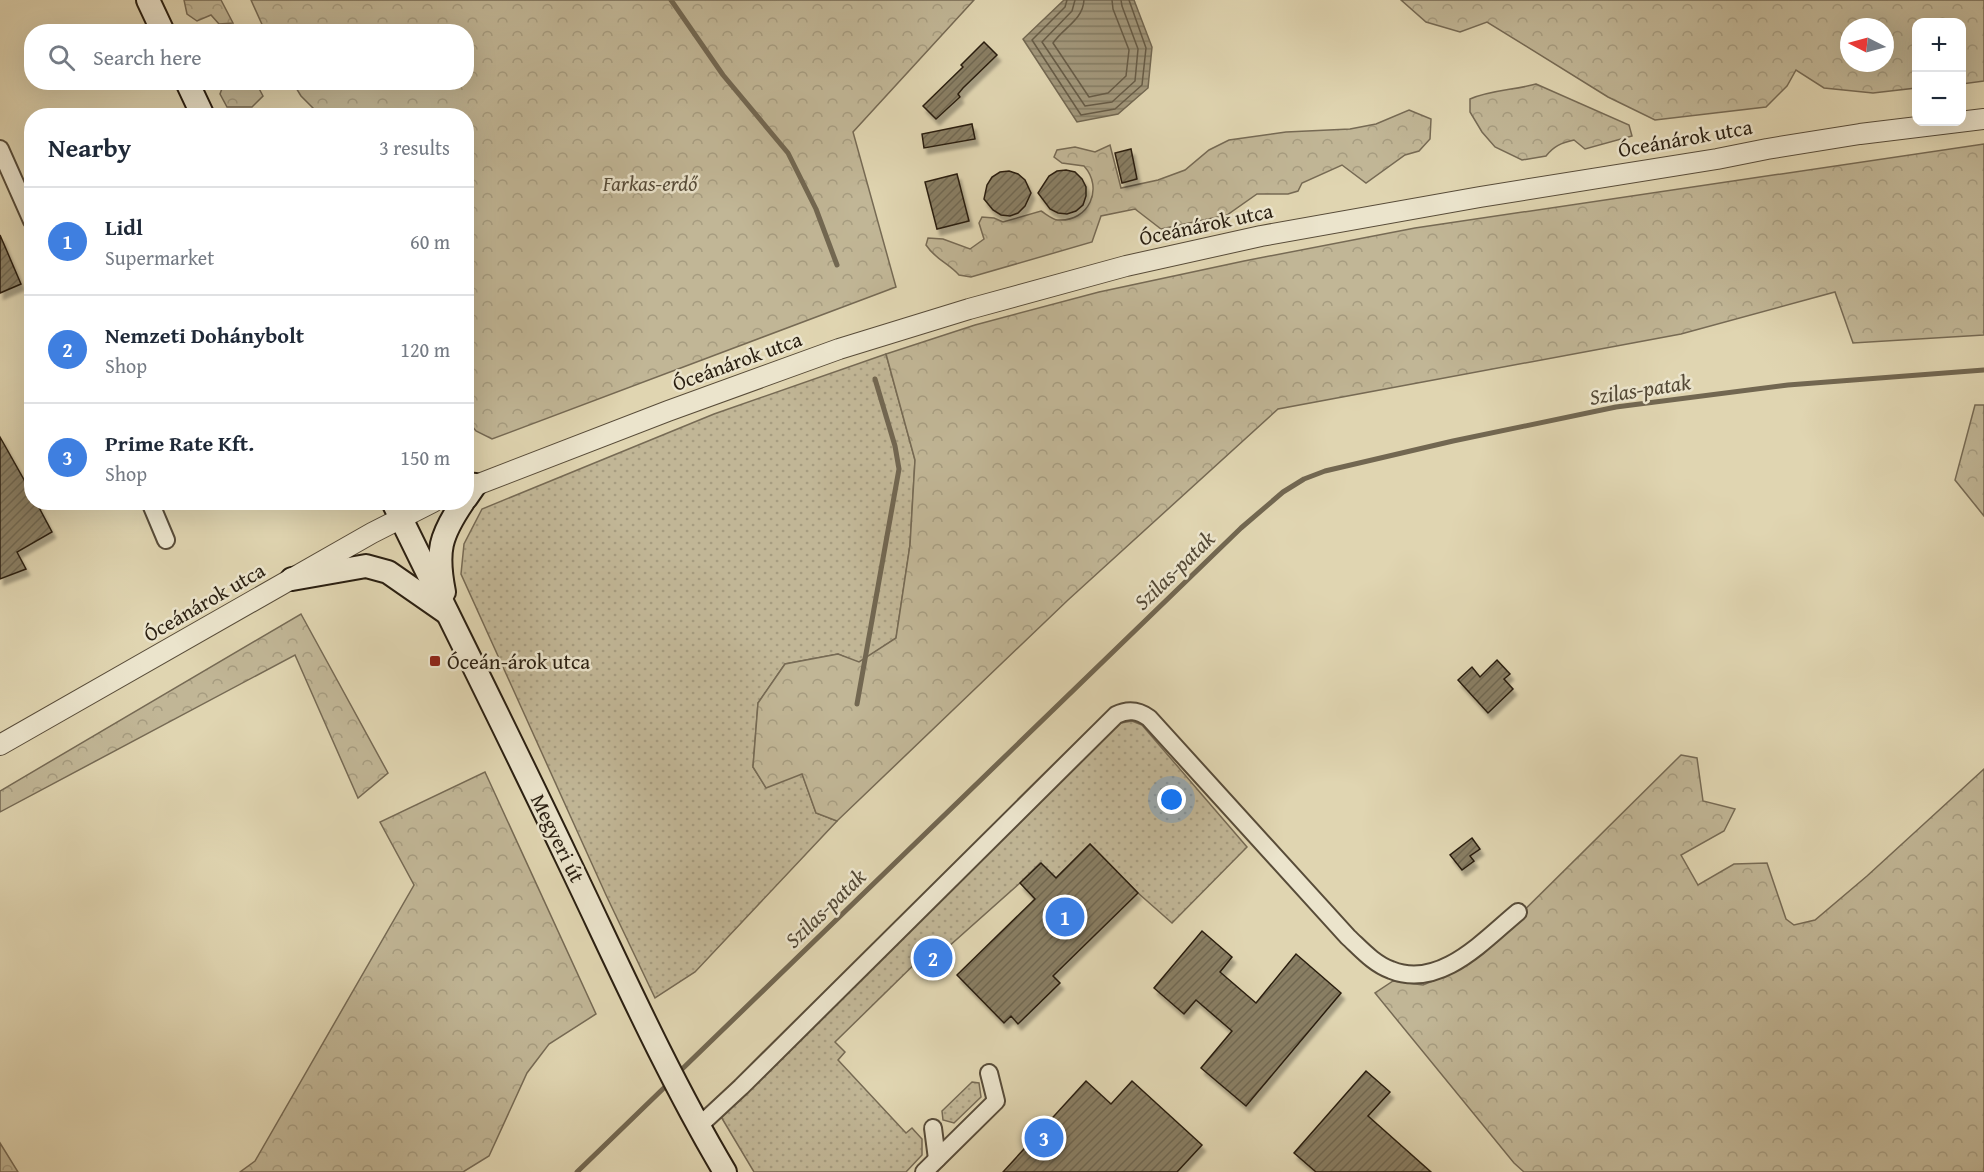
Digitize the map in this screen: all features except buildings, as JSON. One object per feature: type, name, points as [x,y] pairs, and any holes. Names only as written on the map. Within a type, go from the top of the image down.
[{"type":"main road","points":[[147,0],[159,24]]},
{"type":"main road","points":[[191,90],[199,108]]},
{"type":"main road","name":"Megyeri út","points":[[397,510],[694,1118],[725,1172]]},
{"type":"main road","points":[[448,614],[440,572],[440,548],[444,532],[457,510]]},
{"type":"main road","points":[[292,579],[366,566],[395,576],[448,614]]},
{"type":"street","name":"Óceánárok utca","points":[[474,490],[668,411],[840,349],[969,309],[1126,266],[1261,236],[1503,193],[1860,134],[1984,119]]},
{"type":"street","points":[[0,149],[24,203]]},
{"type":"street","points":[[153,510],[166,540]]},
{"type":"street","name":"Óceánárok utca","points":[[0,745],[292,579],[397,510]]},
{"type":"street","points":[[694,1118],[741,1087],[1116,715],[1126,711],[1142,713],[1149,718],[1348,937],[1369,957],[1392,971],[1415,975],[1442,970],[1478,945],[1518,912]]},
{"type":"street","points":[[924,1172],[996,1101],[989,1073]]},
{"type":"street","points":[[933,1128],[937,1159]]},
{"type":"green space","points":[[184,0],[221,0],[233,23],[219,24],[211,15],[197,21],[187,14]]},
{"type":"green space","name":"Farkas-erdő","points":[[251,0],[974,0],[853,132],[896,287],[492,439],[474,429],[474,108],[313,108],[297,90],[474,90],[474,24],[262,24]]},
{"type":"green space","points":[[1401,0],[1984,0],[1984,81],[1966,83],[1966,18],[1912,18],[1912,88],[1873,93],[1824,88],[1796,70],[1787,86],[1766,107],[1655,120],[1608,97],[1487,22],[1460,32],[1426,22]]},
{"type":"green space","points":[[1536,84],[1629,125],[1632,136],[1585,149],[1574,140],[1558,145],[1546,156],[1522,160],[1495,147],[1482,132],[1470,112],[1470,99]]},
{"type":"green space","points":[[221,90],[260,90],[263,96],[252,107],[227,107],[220,94]]},
{"type":"green space","points":[[1409,110],[1431,119],[1430,139],[1419,151],[1405,155],[1366,183],[1342,165],[1302,183],[1298,191],[1288,194],[1257,194],[1227,215],[1161,229],[1135,209],[1101,216],[1092,242],[971,277],[959,275],[926,245],[928,238],[943,239],[970,249],[984,239],[979,223],[982,217],[994,218],[1003,222],[1041,211],[1058,220],[1078,216],[1090,202],[1093,184],[1084,166],[1062,163],[1054,157],[1057,150],[1075,147],[1095,152],[1110,145],[1121,188],[1158,180],[1185,170],[1209,150],[1229,140],[1286,132],[1350,129],[1376,124]]},
{"type":"green space","points":[[1984,144],[1984,335],[1853,343],[1835,292],[1681,334],[1278,409],[1068,600],[837,821],[816,813],[802,774],[766,788],[753,767],[758,703],[785,664],[838,654],[859,662],[896,638],[910,545],[915,460],[886,354],[975,325],[1099,292],[1415,228]]},
{"type":"green space","points":[[886,354],[915,460],[910,545],[896,638],[859,663],[838,654],[785,664],[758,703],[753,767],[766,787],[802,773],[816,813],[837,821],[695,972],[655,998],[461,574],[464,544],[482,509],[714,414]]},
{"type":"green space","points":[[1975,405],[1984,405],[1984,516],[1955,480]]},
{"type":"green space","points":[[301,614],[388,773],[358,798],[295,655],[0,812],[0,791]]},
{"type":"green space","points":[[1132,721],[1142,725],[1247,847],[1172,923],[1138,893],[1090,844],[1056,878],[1040,863],[939,955],[930,949],[835,1042],[845,1052],[838,1060],[906,1133],[912,1128],[922,1139],[922,1155],[906,1172],[754,1172],[720,1115],[1121,723]]},
{"type":"green space","points":[[1681,755],[1697,758],[1703,801],[1735,809],[1724,831],[1681,855],[1698,885],[1734,864],[1767,863],[1786,919],[1794,925],[1815,920],[1867,876],[1984,769],[1984,1172],[1524,1172],[1514,1163],[1375,993],[1393,981],[1423,985],[1457,971],[1483,951]]},
{"type":"green space","points":[[485,772],[596,1014],[549,1044],[527,1073],[489,1156],[463,1172],[240,1172],[255,1161],[414,885],[380,822]]},
{"type":"green space","points":[[972,1082],[979,1083],[981,1097],[954,1123],[943,1120],[942,1111]]},
{"type":"green space","points":[[0,1143],[18,1172],[0,1172]]},
{"type":"water","points":[[1064,0],[1134,0],[1152,47],[1148,88],[1118,114],[1077,122],[1023,39]]},
{"type":"waterway","points":[[671,0],[723,75],[788,153],[816,209],[837,265]]},
{"type":"waterway","name":"Szilas-patak","points":[[677,1074],[1241,528],[1283,492],[1304,479],[1325,471],[1453,441],[1616,407],[1788,385],[1984,370]]},
{"type":"waterway","points":[[857,704],[899,469],[895,446],[875,379]]},
{"type":"waterway","name":"Szilas-patak","points":[[577,1172],[669,1083]]},
{"type":"place","name":"Óceán-árok utca","points":[[435,661]]},
{"type":"place","name":"Lidl","points":[[1065,917]]},
{"type":"place","name":"Nemzeti Dohánybolt","points":[[933,958]]},
{"type":"place","name":"Prime Rate Kft.","points":[[1044,1138]]}]
